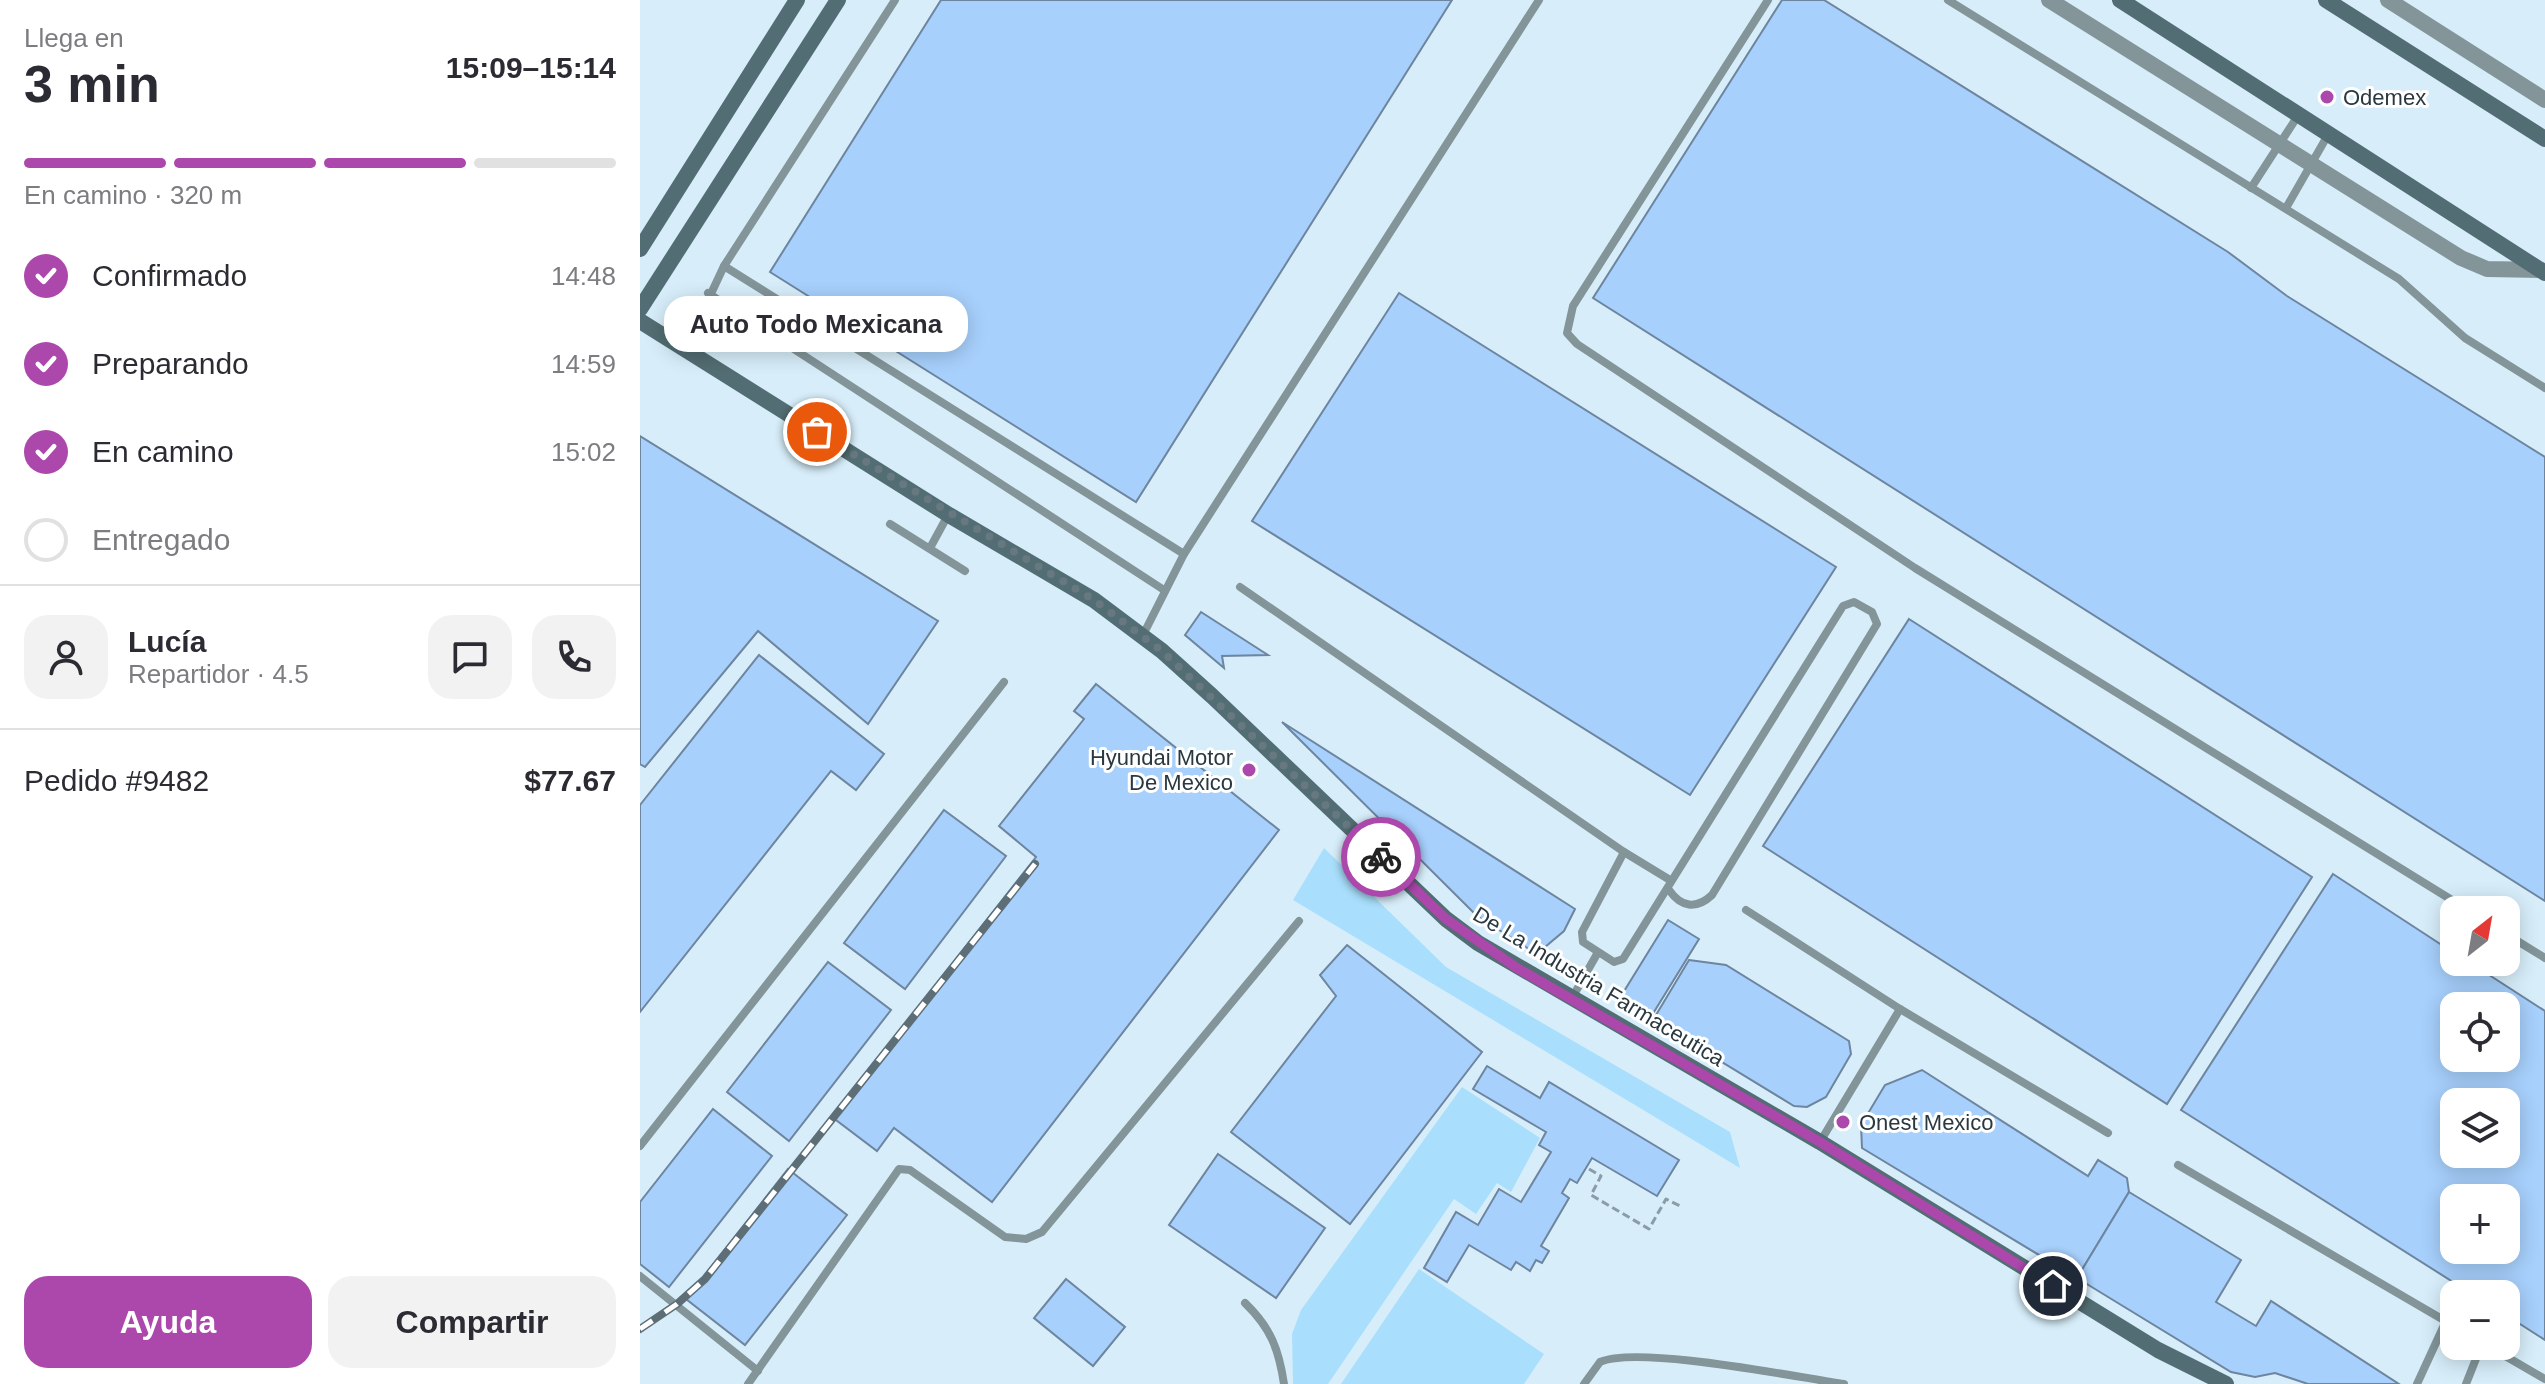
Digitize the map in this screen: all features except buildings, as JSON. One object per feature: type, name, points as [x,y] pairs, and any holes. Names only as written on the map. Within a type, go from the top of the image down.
[{"type":"main road","points":[[640,249],[797,0]]},
{"type":"main road","points":[[640,309],[838,0]]},
{"type":"main road","points":[[2120,0],[2543,271]]},
{"type":"main road","points":[[2326,0],[2545,139]]},
{"type":"main road","name":"De La Industria Farmaceutica","points":[[640,321],[949,515],[1094,600],[1232,714],[1446,919],[1517,968],[1820,1142],[2158,1350],[2226,1384]]},
{"type":"street","points":[[2049,0],[2461,258],[2507,272],[2543,271]]},
{"type":"street","points":[[2388,0],[2545,100]]},
{"type":"lane","points":[[685,350],[708,293],[724,266],[895,0]]},
{"type":"lane","points":[[1141,638],[1184,554],[1539,0]]},
{"type":"lane","points":[[1768,0],[1573,306],[1567,333],[1577,344],[1915,568],[2445,896]]},
{"type":"lane","points":[[1948,0],[2399,279],[2465,338],[2545,388]]},
{"type":"lane","points":[[2251,188],[2299,113]]},
{"type":"lane","points":[[2286,208],[2329,132]]},
{"type":"lane","points":[[724,266],[1184,554]]},
{"type":"lane","points":[[708,293],[1164,590]]},
{"type":"lane","points":[[930,548],[949,515]]},
{"type":"lane","points":[[890,524],[965,571]]},
{"type":"lane","points":[[1240,587],[1624,852],[1669,885],[1676,899],[1688,906],[1698,905],[1712,895],[1877,624],[1872,612],[1854,602],[1843,606],[1669,885],[1620,962],[1597,954],[1583,942],[1582,932],[1624,852]]},
{"type":"lane","points":[[640,1146],[1004,682]]},
{"type":"lane","points":[[1746,910],[1900,1009],[2108,1133]]},
{"type":"lane","points":[[748,1384],[901,1168],[910,1170],[1005,1237],[1026,1239],[1042,1232],[1299,921]]},
{"type":"lane","points":[[2520,943],[2545,958]]},
{"type":"lane","points":[[1572,999],[1597,954]]},
{"type":"lane","points":[[1820,1142],[1900,1009]]},
{"type":"lane","points":[[2178,1165],[2440,1318]]},
{"type":"lane","points":[[640,1276],[758,1371]]},
{"type":"lane","points":[[1245,1303],[1268,1328],[1279,1352],[1284,1384]]},
{"type":"lane","points":[[2417,1384],[2440,1342]]},
{"type":"lane","points":[[1584,1384],[1596,1366],[1607,1359],[1626,1357],[1676,1360],[1844,1384]]},
{"type":"lane","points":[[2466,1384],[2475,1360]]},
{"type":"lane","points":[[2512,1360],[2545,1379]]},
{"type":"path","points":[[1589,1169],[1601,1176],[1591,1195],[1649,1229],[1666,1199],[1680,1206]]},
{"type":"shaded area","points":[[1324,848],[1446,967],[1730,1132],[1740,1168],[1293,900]]},
{"type":"shaded area","points":[[1462,1087],[1540,1138],[1511,1192],[1497,1183],[1476,1214],[1454,1199],[1328,1384],[1293,1384],[1292,1334],[1301,1310]]},
{"type":"shaded area","points":[[1419,1269],[1544,1354],[1524,1384],[1341,1384]]},
{"type":"railway","points":[[640,1329],[677,1304],[705,1279],[1035,864]]},
{"type":"way so far","points":[[817,432],[949,515],[1094,600],[1162,651],[1381,857]]},
{"type":"place","name":"Odemex","points":[[2327,97]]},
{"type":"place","name":"Auto Todo Mexicana","points":[[817,432]]},
{"type":"place","name":"Hyundai Motor De Mexico","points":[[1249,770]]},
{"type":"place","name":"Onest Mexico","points":[[1843,1122]]},
{"type":"route","points":[[1381,857],[1446,919],[1517,968],[1820,1142],[2053,1286]]}]
